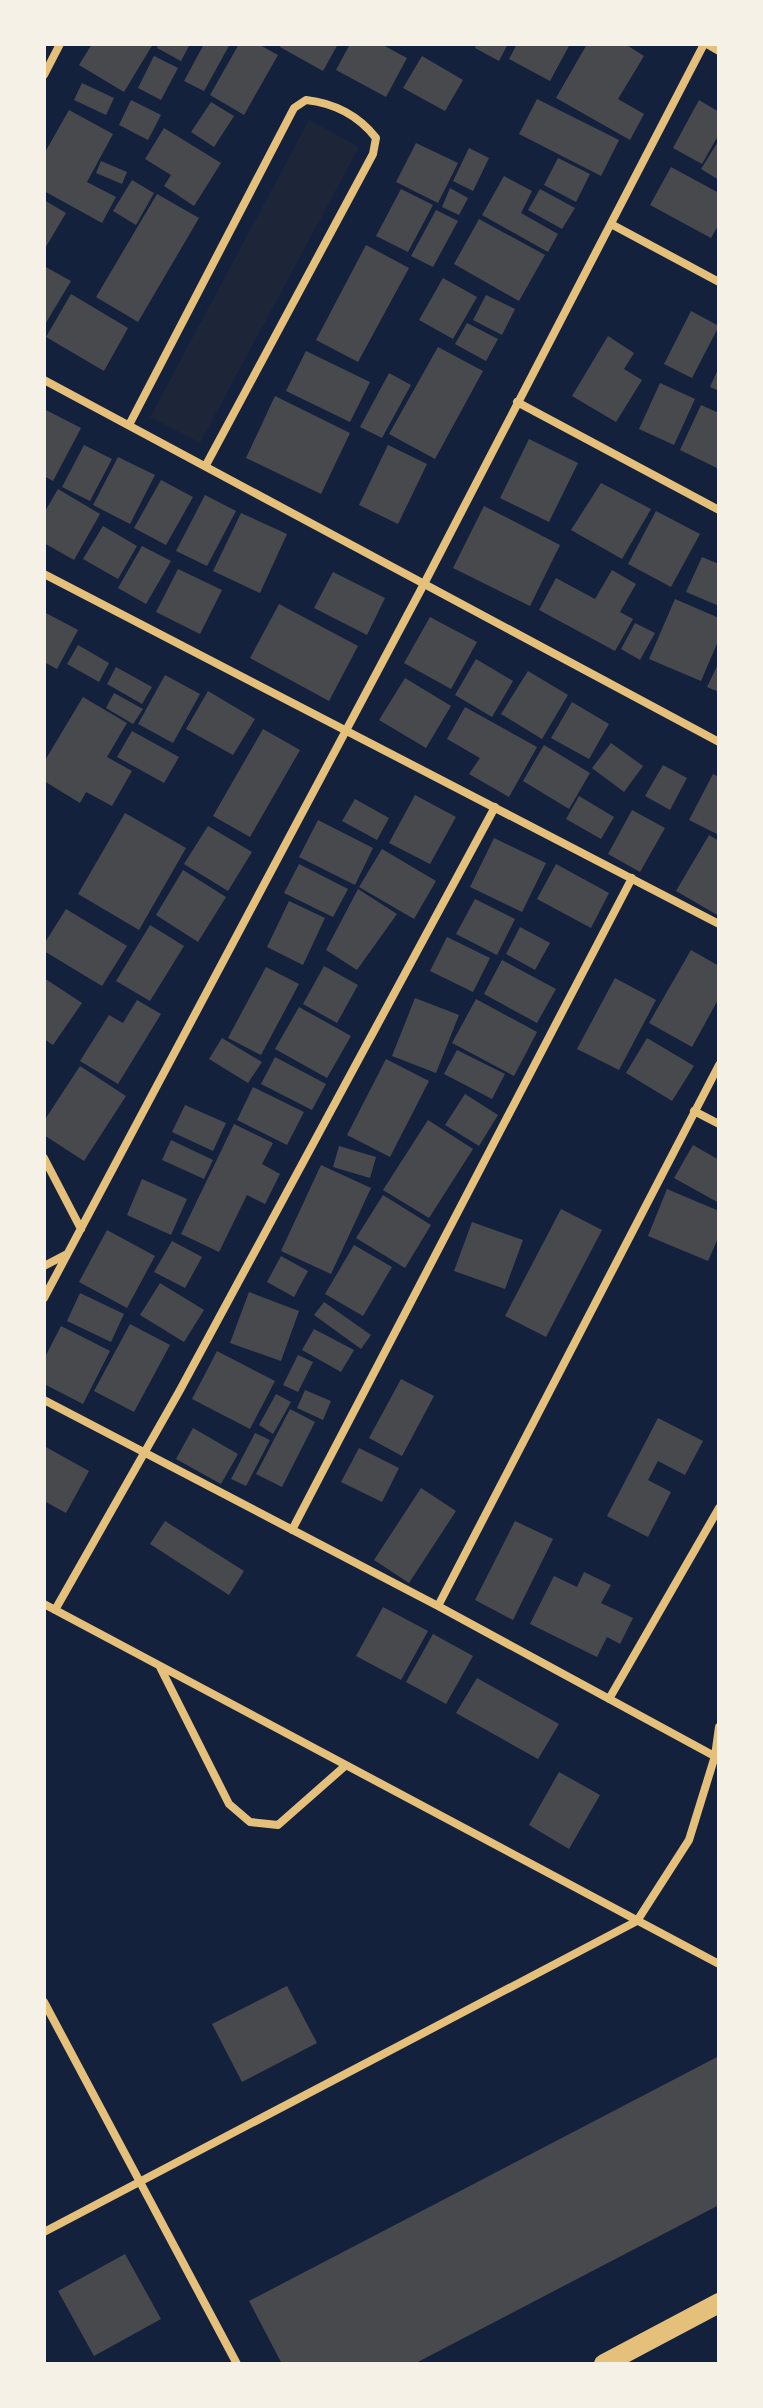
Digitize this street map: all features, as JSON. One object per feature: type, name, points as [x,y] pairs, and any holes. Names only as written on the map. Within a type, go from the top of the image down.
[{"type":"main road","points":[[604,2364],[719,2303]]},
{"type":"street","points":[[44,75],[60,44]]},
{"type":"street","points":[[44,1298],[425,582],[705,44],[719,51]]},
{"type":"street","points":[[129,425],[294,108],[306,100],[324,102],[364,122],[376,138],[373,154],[206,465]]},
{"type":"street","points":[[611,224],[719,282]]},
{"type":"street","points":[[44,380],[719,742]]},
{"type":"street","points":[[517,402],[719,510]]},
{"type":"street","points":[[44,574],[719,924]]},
{"type":"street","points":[[55,1610],[144,1454],[495,807]]},
{"type":"street","points":[[292,1530],[632,878]]},
{"type":"street","points":[[438,1606],[719,1065]]},
{"type":"street","points":[[694,1111],[719,1124]]},
{"type":"street","points":[[44,1158],[81,1229]]},
{"type":"street","points":[[44,1266],[68,1254]]},
{"type":"street","points":[[44,1400],[438,1606],[717,1758]]},
{"type":"street","points":[[609,1699],[719,1508]]},
{"type":"street","points":[[44,1604],[719,1964]]},
{"type":"street","points":[[159,1665],[229,1804],[250,1822],[278,1825],[345,1766]]},
{"type":"street","points":[[44,2232],[637,1921],[689,1840],[717,1758],[719,1727]]},
{"type":"street","points":[[44,2002],[237,2364]]},
{"type":"shaded area","points":[[309,120],[359,147],[200,443],[150,417]]},
{"type":"building","points":[[92,44],[153,44],[124,92],[79,65]]},
{"type":"building","points":[[159,44],[190,44],[181,61],[157,48]]},
{"type":"building","points":[[204,44],[230,44],[204,91],[184,81]]},
{"type":"building","points":[[239,44],[258,44],[278,55],[244,115],[210,95]]},
{"type":"building","points":[[281,44],[338,44],[323,71],[280,47]]},
{"type":"building","points":[[350,44],[381,44],[407,58],[386,97],[336,70]]},
{"type":"building","points":[[477,44],[508,44],[499,61],[475,48]]},
{"type":"building","points":[[517,44],[570,44],[550,81],[509,59]]},
{"type":"building","points":[[587,44],[625,44],[644,56],[618,99],[644,114],[630,140],[556,98]]},
{"type":"building","points":[[154,56],[178,68],[161,100],[138,88]]},
{"type":"building","points":[[422,56],[463,80],[445,111],[403,88]]},
{"type":"building","points":[[82,83],[114,98],[106,115],[74,100]]},
{"type":"building","points":[[537,99],[619,140],[601,176],[519,134]]},
{"type":"building","points":[[131,100],[161,115],[148,140],[119,125]]},
{"type":"building","points":[[699,100],[719,112],[719,134],[702,164],[673,148]]},
{"type":"building","points":[[211,102],[234,116],[214,147],[191,132]]},
{"type":"building","points":[[69,110],[113,134],[87,182],[116,197],[102,223],[44,191],[44,154]]},
{"type":"building","points":[[164,128],[221,163],[194,206],[164,186],[171,175],[145,159]]},
{"type":"building","points":[[719,140],[719,180],[701,169]]},
{"type":"building","points":[[416,143],[458,163],[438,203],[396,182]]},
{"type":"building","points":[[469,148],[489,158],[473,191],[453,181]]},
{"type":"building","points":[[558,158],[590,174],[576,202],[544,185]]},
{"type":"building","points":[[101,161],[127,172],[122,184],[96,173]]},
{"type":"building","points":[[671,167],[719,193],[719,224],[711,238],[650,205]]},
{"type":"building","points":[[504,176],[532,191],[521,213],[558,234],[548,252],[482,215]]},
{"type":"building","points":[[132,180],[154,193],[136,225],[113,211]]},
{"type":"building","points":[[450,188],[468,198],[459,215],[442,207]]},
{"type":"building","points":[[401,189],[433,205],[408,252],[376,236]]},
{"type":"building","points":[[540,189],[575,208],[562,229],[528,210]]},
{"type":"building","points":[[157,194],[199,218],[138,322],[96,297]]},
{"type":"building","points":[[44,200],[66,213],[44,250]]},
{"type":"building","points":[[436,210],[458,221],[433,267],[411,256]]},
{"type":"building","points":[[479,219],[545,255],[519,301],[454,264]]},
{"type":"building","points":[[366,245],[409,268],[358,362],[316,340]]},
{"type":"building","points":[[44,266],[71,281],[44,326]]},
{"type":"building","points":[[443,278],[477,297],[453,339],[419,320]]},
{"type":"building","points":[[71,294],[128,328],[104,371],[46,337]]},
{"type":"building","points":[[486,295],[515,309],[502,335],[473,320]]},
{"type":"building","points":[[691,311],[719,326],[692,378],[664,364]]},
{"type":"building","points":[[467,323],[498,339],[486,361],[455,344]]},
{"type":"building","points":[[608,336],[634,353],[624,369],[642,380],[616,422],[572,396]]},
{"type":"building","points":[[438,347],[483,371],[435,459],[389,434]]},
{"type":"building","points":[[306,351],[370,382],[350,422],[286,391]]},
{"type":"building","points":[[719,367],[719,391],[710,387]]},
{"type":"building","points":[[389,373],[411,385],[382,438],[360,427]]},
{"type":"building","points":[[660,383],[695,399],[674,445],[639,429]]},
{"type":"building","points":[[275,396],[350,433],[321,494],[246,458]]},
{"type":"building","points":[[701,405],[719,413],[719,469],[680,450]]},
{"type":"building","points":[[44,409],[81,428],[53,481],[44,476]]},
{"type":"building","points":[[529,439],[578,463],[549,522],[500,498]]},
{"type":"building","points":[[84,445],[112,459],[90,501],[62,487]]},
{"type":"building","points":[[388,445],[427,464],[398,524],[359,505]]},
{"type":"building","points":[[118,457],[155,475],[130,524],[93,505]]},
{"type":"building","points":[[161,480],[193,497],[166,545],[134,528]]},
{"type":"building","points":[[601,483],[651,509],[622,559],[571,530]]},
{"type":"building","points":[[58,489],[100,514],[74,560],[44,543],[44,513]]},
{"type":"building","points":[[205,495],[236,511],[207,566],[176,551]]},
{"type":"building","points":[[484,506],[560,545],[530,606],[453,568]]},
{"type":"building","points":[[656,511],[700,534],[671,587],[628,564]]},
{"type":"building","points":[[241,513],[287,534],[260,593],[213,571]]},
{"type":"building","points":[[103,526],[137,546],[118,579],[83,559]]},
{"type":"building","points":[[142,546],[171,561],[146,604],[118,588]]},
{"type":"building","points":[[702,557],[719,564],[719,606],[686,592]]},
{"type":"building","points":[[178,569],[222,590],[200,634],[156,612]]},
{"type":"building","points":[[612,570],[636,584],[620,612],[633,619],[615,651],[539,610],[556,578],[595,599]]},
{"type":"building","points":[[333,572],[385,598],[367,635],[314,608]]},
{"type":"building","points":[[675,599],[719,618],[719,639],[701,681],[649,659]]},
{"type":"building","points":[[279,604],[358,646],[329,701],[250,658]]},
{"type":"building","points":[[44,612],[78,630],[57,669],[44,662]]},
{"type":"building","points":[[430,617],[477,642],[451,689],[404,663]]},
{"type":"building","points":[[635,623],[655,633],[640,660],[621,649]]},
{"type":"building","points":[[78,645],[109,663],[99,682],[67,664]]},
{"type":"building","points":[[476,659],[513,681],[492,717],[455,695]]},
{"type":"building","points":[[719,662],[719,692],[707,687]]},
{"type":"building","points":[[116,667],[152,687],[142,704],[107,684]]},
{"type":"building","points":[[528,671],[568,695],[542,739],[501,714]]},
{"type":"building","points":[[165,675],[200,694],[173,743],[138,724]]},
{"type":"building","points":[[405,678],[451,706],[426,748],[379,720]]},
{"type":"building","points":[[208,691],[255,719],[233,755],[186,729]]},
{"type":"building","points":[[114,693],[143,709],[133,724],[106,708]]},
{"type":"building","points":[[83,697],[127,723],[107,757],[132,771],[112,806],[86,792],[80,803],[44,781],[44,762]]},
{"type":"building","points":[[572,702],[609,724],[589,759],[551,738]]},
{"type":"building","points":[[465,707],[537,747],[509,797],[469,774],[480,758],[447,739]]},
{"type":"building","points":[[263,729],[300,750],[250,837],[213,816]]},
{"type":"building","points":[[132,731],[179,757],[164,783],[117,757]]},
{"type":"building","points":[[611,743],[643,766],[624,792],[592,768]]},
{"type":"building","points":[[544,745],[590,773],[569,809],[523,781]]},
{"type":"building","points":[[663,765],[687,778],[670,810],[645,796]]},
{"type":"building","points":[[713,774],[719,777],[719,835],[689,820]]},
{"type":"building","points":[[415,795],[456,817],[430,864],[389,843]]},
{"type":"building","points":[[579,796],[614,817],[601,839],[566,819]]},
{"type":"building","points":[[355,799],[389,818],[377,840],[342,821]]},
{"type":"building","points":[[632,810],[665,828],[640,872],[608,854]]},
{"type":"building","points":[[125,813],[186,848],[139,930],[78,894]]},
{"type":"building","points":[[318,820],[373,848],[355,885],[299,857]]},
{"type":"building","points":[[208,826],[252,852],[228,891],[184,864]]},
{"type":"building","points":[[709,835],[719,841],[719,916],[676,891]]},
{"type":"building","points":[[494,838],[546,863],[522,912],[470,887]]},
{"type":"building","points":[[382,849],[436,881],[414,919],[359,887]]},
{"type":"building","points":[[299,864],[348,889],[333,917],[284,893]]},
{"type":"building","points":[[556,864],[609,893],[591,928],[537,899]]},
{"type":"building","points":[[183,870],[226,897],[198,942],[156,915]]},
{"type":"building","points":[[358,889],[397,914],[357,970],[326,950]]},
{"type":"building","points":[[475,899],[515,919],[497,955],[456,934]]},
{"type":"building","points":[[289,901],[325,918],[303,965],[267,947]]},
{"type":"building","points":[[66,909],[127,946],[102,986],[44,951],[44,944]]},
{"type":"building","points":[[150,925],[184,946],[150,1001],[116,981]]},
{"type":"building","points":[[520,927],[550,943],[535,970],[506,954]]},
{"type":"building","points":[[447,937],[490,958],[473,992],[430,971]]},
{"type":"building","points":[[691,950],[719,966],[719,998],[692,1047],[649,1023]]},
{"type":"building","points":[[502,960],[556,989],[537,1023],[484,994]]},
{"type":"building","points":[[324,966],[358,985],[337,1023],[303,1004]]},
{"type":"building","points":[[266,967],[299,984],[261,1055],[228,1038]]},
{"type":"building","points":[[44,978],[82,1003],[53,1045],[44,1039]]},
{"type":"building","points":[[615,978],[656,1000],[619,1070],[577,1049]]},
{"type":"building","points":[[415,998],[459,1015],[436,1073],[392,1056]]},
{"type":"building","points":[[476,999],[537,1032],[514,1076],[452,1043]]},
{"type":"building","points":[[137,1000],[161,1014],[118,1084],[80,1061],[109,1015],[123,1023]]},
{"type":"building","points":[[299,1007],[351,1036],[327,1078],[275,1049]]},
{"type":"building","points":[[222,1038],[262,1062],[248,1083],[209,1059]]},
{"type":"building","points":[[647,1038],[694,1066],[672,1101],[626,1073]]},
{"type":"building","points":[[457,1050],[505,1074],[492,1099],[444,1074]]},
{"type":"building","points":[[275,1057],[326,1084],[312,1110],[261,1084]]},
{"type":"building","points":[[386,1059],[429,1081],[390,1157],[347,1135]]},
{"type":"building","points":[[80,1066],[126,1096],[84,1161],[44,1135],[44,1121]]},
{"type":"building","points":[[253,1087],[304,1112],[287,1145],[237,1120]]},
{"type":"building","points":[[465,1094],[498,1115],[479,1146],[445,1125]]},
{"type":"building","points":[[185,1105],[226,1123],[213,1151],[172,1132]]},
{"type":"building","points":[[428,1120],[473,1149],[429,1218],[383,1190]]},
{"type":"building","points":[[234,1124],[273,1143],[262,1164],[280,1174],[265,1204],[247,1195],[219,1252],[181,1234]]},
{"type":"building","points":[[171,1140],[213,1160],[204,1179],[162,1160]]},
{"type":"building","points":[[693,1145],[719,1160],[719,1203],[674,1178]]},
{"type":"building","points":[[339,1146],[376,1157],[370,1178],[333,1167]]},
{"type":"building","points":[[321,1165],[371,1188],[331,1274],[281,1251]]},
{"type":"building","points":[[142,1179],[187,1199],[171,1235],[127,1215]]},
{"type":"building","points":[[667,1189],[719,1211],[719,1236],[708,1261],[648,1236]]},
{"type":"building","points":[[383,1195],[431,1225],[405,1268],[356,1238]]},
{"type":"building","points":[[561,1209],[602,1230],[546,1337],[505,1316]]},
{"type":"building","points":[[472,1222],[523,1240],[505,1289],[454,1271]]},
{"type":"building","points":[[107,1230],[155,1256],[127,1308],[79,1282]]},
{"type":"building","points":[[172,1241],[202,1257],[185,1288],[154,1272]]},
{"type":"building","points":[[354,1245],[392,1267],[363,1316],[325,1294]]},
{"type":"building","points":[[281,1256],[308,1271],[294,1297],[267,1282]]},
{"type":"building","points":[[160,1283],[204,1310],[184,1342],[140,1315]]},
{"type":"building","points":[[249,1292],[299,1311],[281,1361],[230,1343]]},
{"type":"building","points":[[80,1293],[124,1314],[111,1342],[67,1321]]},
{"type":"building","points":[[324,1302],[371,1335],[361,1349],[314,1315]]},
{"type":"building","points":[[130,1324],[170,1345],[134,1412],[94,1391]]},
{"type":"building","points":[[61,1326],[110,1351],[83,1404],[44,1384],[44,1359]]},
{"type":"building","points":[[314,1329],[354,1350],[341,1372],[302,1350]]},
{"type":"building","points":[[217,1351],[275,1381],[250,1429],[192,1399]]},
{"type":"building","points":[[298,1355],[313,1362],[298,1392],[283,1385]]},
{"type":"building","points":[[401,1379],[434,1396],[402,1456],[369,1438]]},
{"type":"building","points":[[305,1390],[331,1401],[323,1420],[297,1408]]},
{"type":"building","points":[[276,1394],[291,1402],[273,1434],[259,1425]]},
{"type":"building","points":[[290,1409],[315,1422],[282,1487],[256,1474]]},
{"type":"building","points":[[658,1418],[703,1441],[685,1475],[658,1461],[648,1480],[671,1492],[648,1537],[607,1516]]},
{"type":"building","points":[[193,1428],[238,1454],[221,1484],[176,1459]]},
{"type":"building","points":[[255,1433],[270,1440],[246,1486],[231,1479]]},
{"type":"building","points":[[44,1446],[89,1471],[66,1513],[44,1501]]},
{"type":"building","points":[[359,1448],[399,1468],[382,1502],[341,1482]]},
{"type":"building","points":[[421,1488],[456,1511],[409,1583],[374,1560]]},
{"type":"building","points":[[165,1521],[244,1571],[229,1595],[150,1544]]},
{"type":"building","points":[[515,1521],[553,1539],[513,1620],[475,1600]]},
{"type":"building","points":[[584,1572],[611,1585],[601,1603],[633,1618],[620,1644],[607,1637],[597,1657],[530,1624],[554,1576],[577,1587]]},
{"type":"building","points":[[383,1607],[428,1631],[401,1680],[356,1656]]},
{"type":"building","points":[[433,1634],[473,1656],[446,1704],[406,1682]]},
{"type":"building","points":[[477,1678],[559,1724],[538,1759],[456,1713]]},
{"type":"building","points":[[559,1772],[600,1795],[569,1849],[529,1825]]},
{"type":"building","points":[[287,1986],[317,2043],[242,2082],[212,2024]]},
{"type":"building","points":[[719,2056],[719,2205],[414,2364],[282,2364],[249,2301]]},
{"type":"building","points":[[125,2254],[161,2319],[94,2356],[58,2291]]}]
